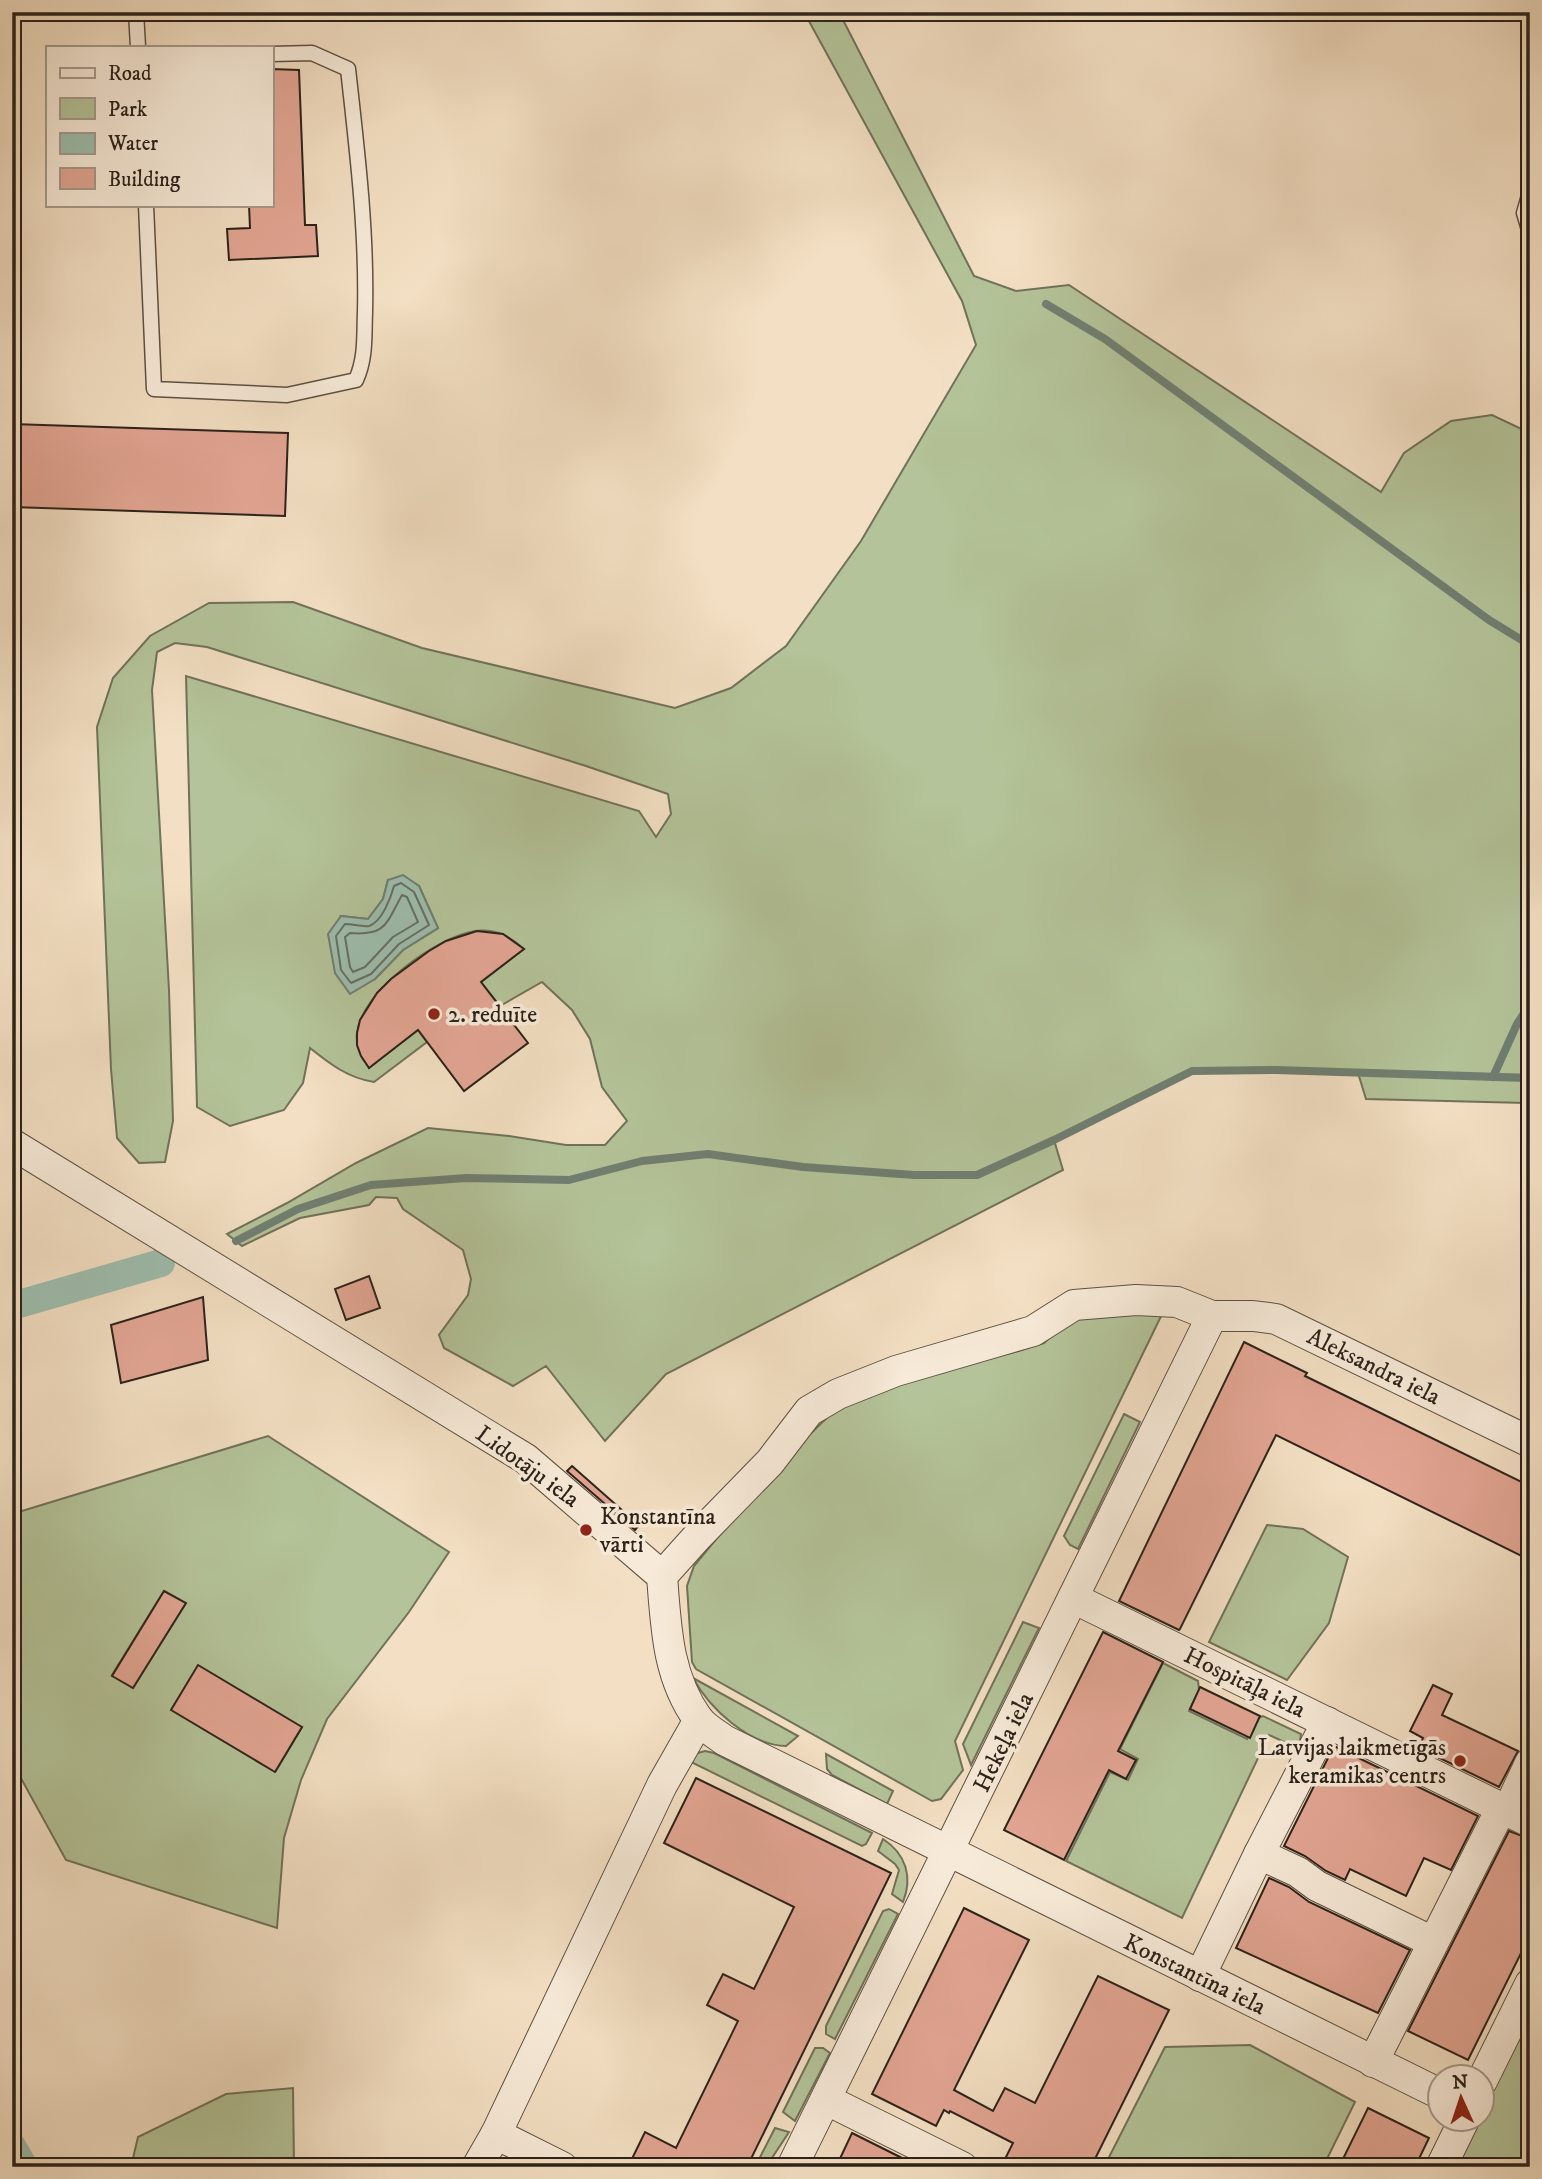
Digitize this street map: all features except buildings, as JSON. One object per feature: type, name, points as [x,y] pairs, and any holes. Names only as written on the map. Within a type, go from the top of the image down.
[{"type":"street","name":"Lidotāju iela","points":[[12,1144],[526,1459],[662,1576]]},
{"type":"street","points":[[949,1853],[724,1740],[699,1720],[682,1690],[670,1659],[662,1576],[770,1462],[809,1411],[838,1394],[896,1371],[1033,1331],[1074,1305],[1136,1300],[1177,1302],[1212,1316]]},
{"type":"street","name":"Aleksandra iela","points":[[1212,1316],[1276,1319],[1530,1442]]},
{"type":"street","name":"Hekeļa iela","points":[[792,2167],[1212,1316]]},
{"type":"street","name":"Hospitāļa iela","points":[[1073,1598],[1513,1813]]},
{"type":"street","points":[[477,2167],[496,2134],[662,1785],[699,1720]]},
{"type":"street","points":[[1200,1976],[1327,1722]]},
{"type":"street","points":[[1373,2062],[1433,1942],[1513,1813],[1530,1763]]},
{"type":"street","name":"Konstantīna iela","points":[[949,1853],[1426,2087]]},
{"type":"street","points":[[1259,1854],[1298,1872],[1317,1886],[1433,1942]]},
{"type":"street","points":[[1490,2064],[1530,1984]]},
{"type":"street","points":[[827,2100],[962,2167]]},
{"type":"street","points":[[496,2134],[562,2167]]},
{"type":"street","points":[[1441,2167],[1457,2134]]},
{"type":"lane","points":[[136,12],[138,46]]},
{"type":"lane","points":[[146,206],[154,388],[287,395],[356,380],[363,363],[365,290],[359,173],[348,69],[312,53],[273,54]]},
{"type":"lane","points":[[1530,192],[1524,213],[1530,233]]},
{"type":"green space","points":[[804,12],[839,12],[974,276],[1016,291],[1069,285],[1381,492],[1404,453],[1451,421],[1492,415],[1530,433],[1530,1103],[1366,1099],[1358,1073],[1192,1071],[1054,1140],[1063,1170],[666,1374],[605,1441],[546,1366],[513,1386],[444,1348],[439,1335],[468,1295],[471,1279],[463,1250],[403,1209],[397,1198],[376,1197],[369,1205],[300,1218],[242,1246],[227,1234],[356,1163],[428,1128],[566,1145],[605,1145],[627,1121],[602,1087],[590,1039],[572,1010],[542,982],[500,1006],[481,982],[524,949],[502,934],[482,930],[459,935],[422,955],[403,968],[372,1000],[357,1033],[359,1051],[369,1067],[418,1030],[427,1042],[374,1082],[348,1074],[310,1048],[303,1083],[284,1110],[230,1126],[197,1107],[186,676],[639,811],[656,837],[671,814],[668,794],[207,647],[175,643],[157,652],[152,690],[169,990],[173,1121],[165,1162],[139,1163],[117,1138],[111,1069],[97,727],[113,678],[150,636],[209,603],[293,602],[422,648],[675,708],[731,688],[786,646],[861,541],[976,345],[962,301]],"holes":[[[388,880],[419,886],[438,928],[403,950],[375,979],[341,916],[368,919],[383,899]]]},
{"type":"green space","points":[[135,1262],[142,1268],[129,1285],[12,1318],[12,1295]]},
{"type":"green space","points":[[1165,1308],[955,1741],[963,1770],[941,1799],[932,1801],[696,1669],[692,1662],[687,1586],[694,1566],[775,1468],[836,1409],[901,1375],[1011,1353],[1044,1343],[1074,1315]]},
{"type":"green space","points":[[1124,1414],[1140,1422],[1078,1549],[1070,1545],[1064,1536]]},
{"type":"green space","points":[[268,1436],[449,1552],[409,1612],[327,1719],[301,1780],[284,1838],[277,1928],[66,1860],[12,1762],[12,1514]],"holes":[[[164,1591],[185,1604],[133,1688],[112,1675]],[[172,1710],[302,1727],[276,1771]]]},
{"type":"green space","points":[[1267,1525],[1303,1529],[1348,1557],[1329,1623],[1287,1680],[1209,1642]]},
{"type":"green space","points":[[1023,1622],[1039,1628],[971,1765],[963,1744]]},
{"type":"green space","points":[[1163,1663],[1198,1681],[1199,1690],[1189,1711],[1247,1739],[1258,1718],[1263,1716],[1301,1734],[1295,1747],[1269,1735],[1182,1918],[1066,1861],[1110,1772],[1128,1780],[1138,1759],[1120,1749]]},
{"type":"green space","points":[[693,1678],[798,1736],[786,1746],[772,1744],[745,1732],[720,1713]]},
{"type":"green space","points":[[705,1751],[714,1753],[872,1833],[862,1846],[689,1761]]},
{"type":"green space","points":[[826,1754],[893,1791],[887,1804],[832,1775],[827,1769]]},
{"type":"green space","points":[[883,1839],[897,1852],[905,1867],[907,1884],[903,1902],[892,1894],[899,1870],[878,1851]]},
{"type":"green space","points":[[889,1909],[898,1914],[835,2039],[826,2034],[826,2026],[883,1911]]},
{"type":"green space","points":[[1530,2004],[1530,2167],[1453,2167],[1468,2134],[1496,2134],[1496,2076]]},
{"type":"green space","points":[[1250,2045],[1355,2102],[1323,2167],[1104,2167],[1165,2047]]},
{"type":"green space","points":[[815,2048],[823,2048],[830,2053],[795,2121],[783,2112]]},
{"type":"green space","points":[[293,2088],[294,2167],[131,2167],[138,2137],[226,2094]]},
{"type":"green space","points":[[775,2128],[789,2132],[766,2167],[755,2167]]},
{"type":"water","points":[[403,875],[419,886],[438,928],[403,950],[375,979],[350,994],[335,973],[328,934],[341,916],[368,919],[383,899],[388,880]]},
{"type":"waterway","points":[[1046,304],[1105,339],[1489,620],[1530,645]]},
{"type":"waterway","points":[[1493,1077],[1517,1024],[1530,1004]]},
{"type":"waterway","points":[[236,1241],[298,1209],[371,1185],[466,1178],[569,1180],[642,1161],[708,1154],[803,1167],[914,1175],[977,1175],[1192,1071],[1276,1070],[1530,1078]]},
{"type":"waterway","points":[[12,1306],[161,1263]]},
{"type":"waterway","points":[[12,2146],[24,2167]]},
{"type":"place","name":"2. reduīte","points":[[434,1014]]},
{"type":"place","name":"Konstantīna vārti","points":[[586,1530]]},
{"type":"place","name":"Latvijas laikmetīgās keramikas centrs","points":[[1460,1761]]}]
